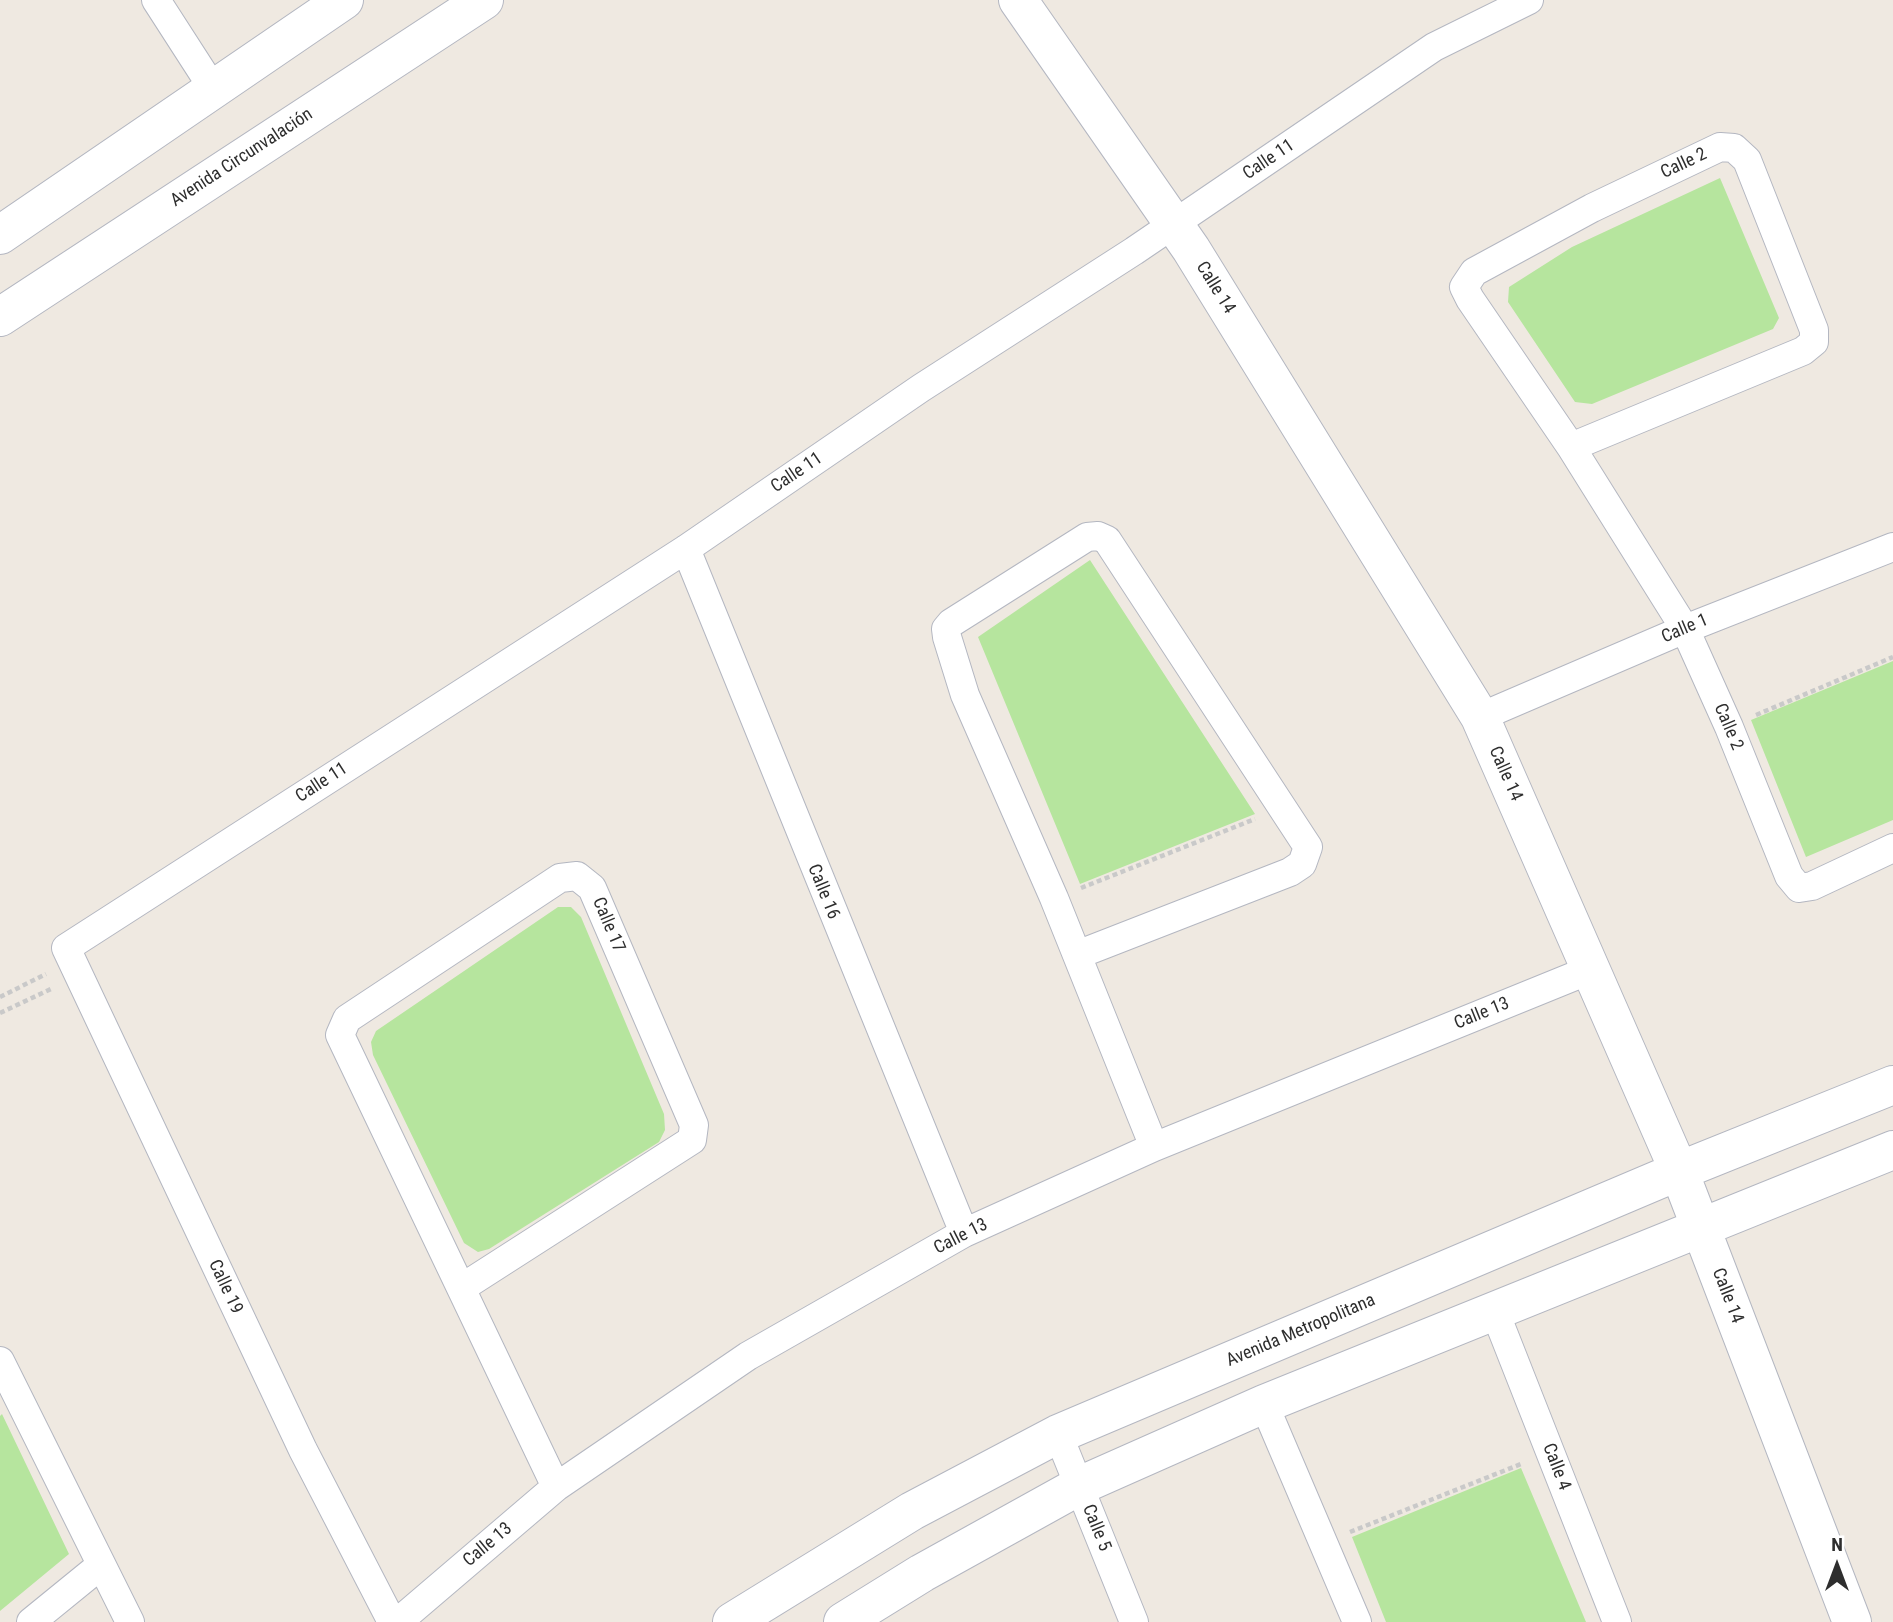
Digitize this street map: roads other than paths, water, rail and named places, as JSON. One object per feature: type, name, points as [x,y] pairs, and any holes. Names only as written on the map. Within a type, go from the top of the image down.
[{"type":"street","points":[[156,0],[214,90]]},
{"type":"street","points":[[0,234],[344,0]]},
{"type":"street","name":"Avenida Circunvalación","points":[[0,317],[484,0]]},
{"type":"street","name":"Calle 14","points":[[1018,0],[1191,249],[1480,717],[1679,1171],[1852,1622]]},
{"type":"street","name":"Calle 11","points":[[72,962],[921,388],[1173,225],[1442,42],[1529,0]]},
{"type":"street","name":"Calle 2","points":[[1571,447],[1803,351],[1814,342],[1814,330],[1747,160],[1734,148],[1720,147],[1592,208],[1474,272],[1464,286],[1470,299],[1571,447],[1685,629],[1729,727],[1789,876],[1799,888],[1812,886],[1893,848]]},
{"type":"street","points":[[1077,955],[1290,872],[1302,864],[1308,847],[1107,540],[1098,536],[1087,537],[951,622],[946,629],[965,695],[1054,898],[1154,1147]]},
{"type":"street","name":"Calle 1","points":[[1480,717],[1685,629],[1886,547],[1893,547]]},
{"type":"street","name":"Calle 16","points":[[686,549],[964,1233]]},
{"type":"street","name":"Calle 17","points":[[463,1287],[692,1140],[694,1125],[592,888],[577,876],[560,877],[358,1011],[347,1019],[340,1035],[463,1287],[556,1487]]},
{"type":"street","name":"Calle 19","points":[[72,962],[303,1450],[392,1622]]},
{"type":"street","name":"Calle 13","points":[[398,1622],[556,1487],[748,1356],[964,1233],[1154,1147],[1592,969]]},
{"type":"street","name":"Avenida Metropolitana","points":[[732,1622],[775,1593],[912,1511],[1058,1434],[1679,1171],[1893,1085]]},
{"type":"street","points":[[843,1622],[922,1573],[1079,1486],[1264,1404],[1893,1150]]},
{"type":"street","name":"Calle 4","points":[[1495,1312],[1617,1622]]},
{"type":"street","points":[[2,1373],[130,1622]]},
{"type":"street","points":[[1264,1404],[1357,1622]]},
{"type":"street","name":"Calle 5","points":[[1058,1434],[1134,1622]]},
{"type":"street","points":[[32,1622],[101,1565]]}]
